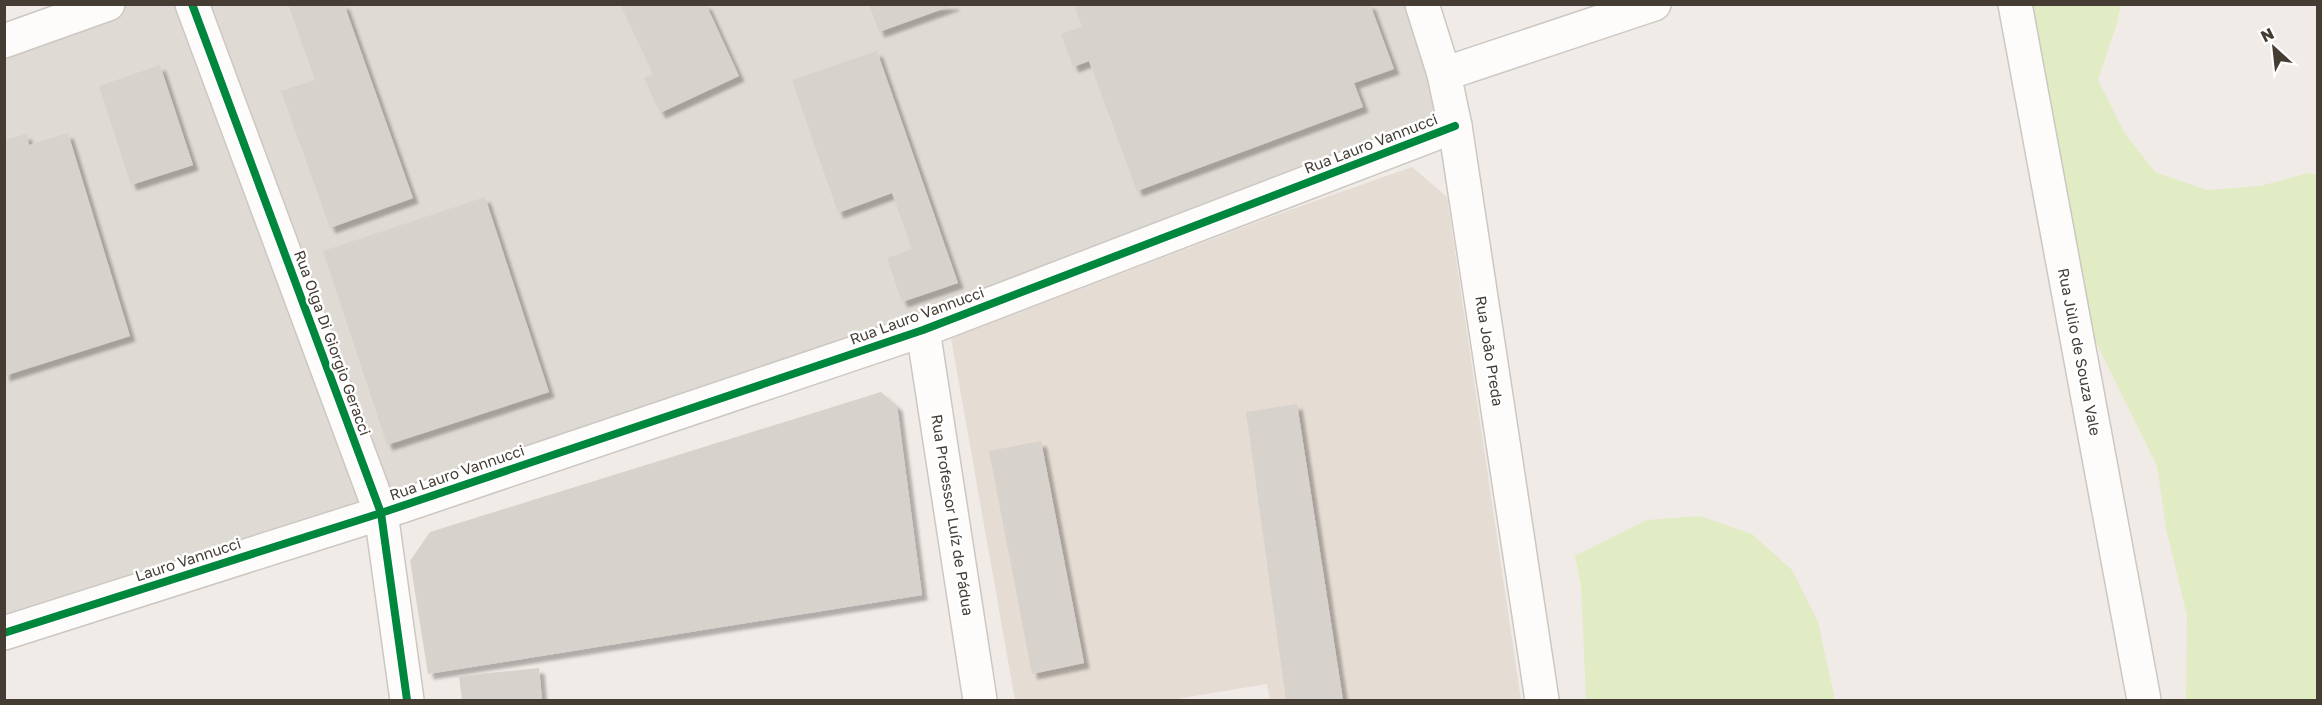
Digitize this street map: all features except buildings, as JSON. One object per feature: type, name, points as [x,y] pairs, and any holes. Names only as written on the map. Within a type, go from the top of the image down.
[{"type":"street","points":[[4,41],[108,4]]},
{"type":"street","name":"Rua Olga Di Giorgio Geracci","points":[[192,4],[381,513],[406,700]]},
{"type":"street","name":"Rua João Preda","points":[[1422,4],[1444,74],[1455,126],[1542,700]]},
{"type":"street","points":[[1444,74],[1654,4]]},
{"type":"street","name":"Rua Jùlio de Souza Vale","points":[[2014,4],[2144,700]]},
{"type":"street","name":"Rua Lauro Vannucci","points":[[381,513],[923,330],[1455,126]]},
{"type":"street","name":"Rua Professor Luíz de Pádua","points":[[923,330],[980,700]]},
{"type":"street","name":"Lauro Vannucci","points":[[4,633],[381,513]]},
{"type":"shaded area","points":[[132,4],[1419,5],[1455,126],[923,330],[5,630],[4,47]]},
{"type":"shaded area","points":[[1412,167],[1447,197],[1521,700],[1270,700],[1267,684],[1170,700],[1015,700],[951,338],[1284,212]]},
{"type":"green space","points":[[2031,5],[2121,5],[2098,80],[2124,132],[2155,172],[2207,190],[2260,186],[2308,173],[2317,175],[2317,700],[2186,700],[2187,616],[2166,528],[2157,466],[2053,255]]},
{"type":"green space","points":[[1700,516],[1752,534],[1792,570],[1818,622],[1835,700],[1586,700],[1581,586],[1575,556],[1647,520]]},
{"type":"cycle path","points":[[192,4],[381,513],[407,700]]},
{"type":"cycle path","points":[[4,633],[381,513],[923,330],[1455,126]]}]
